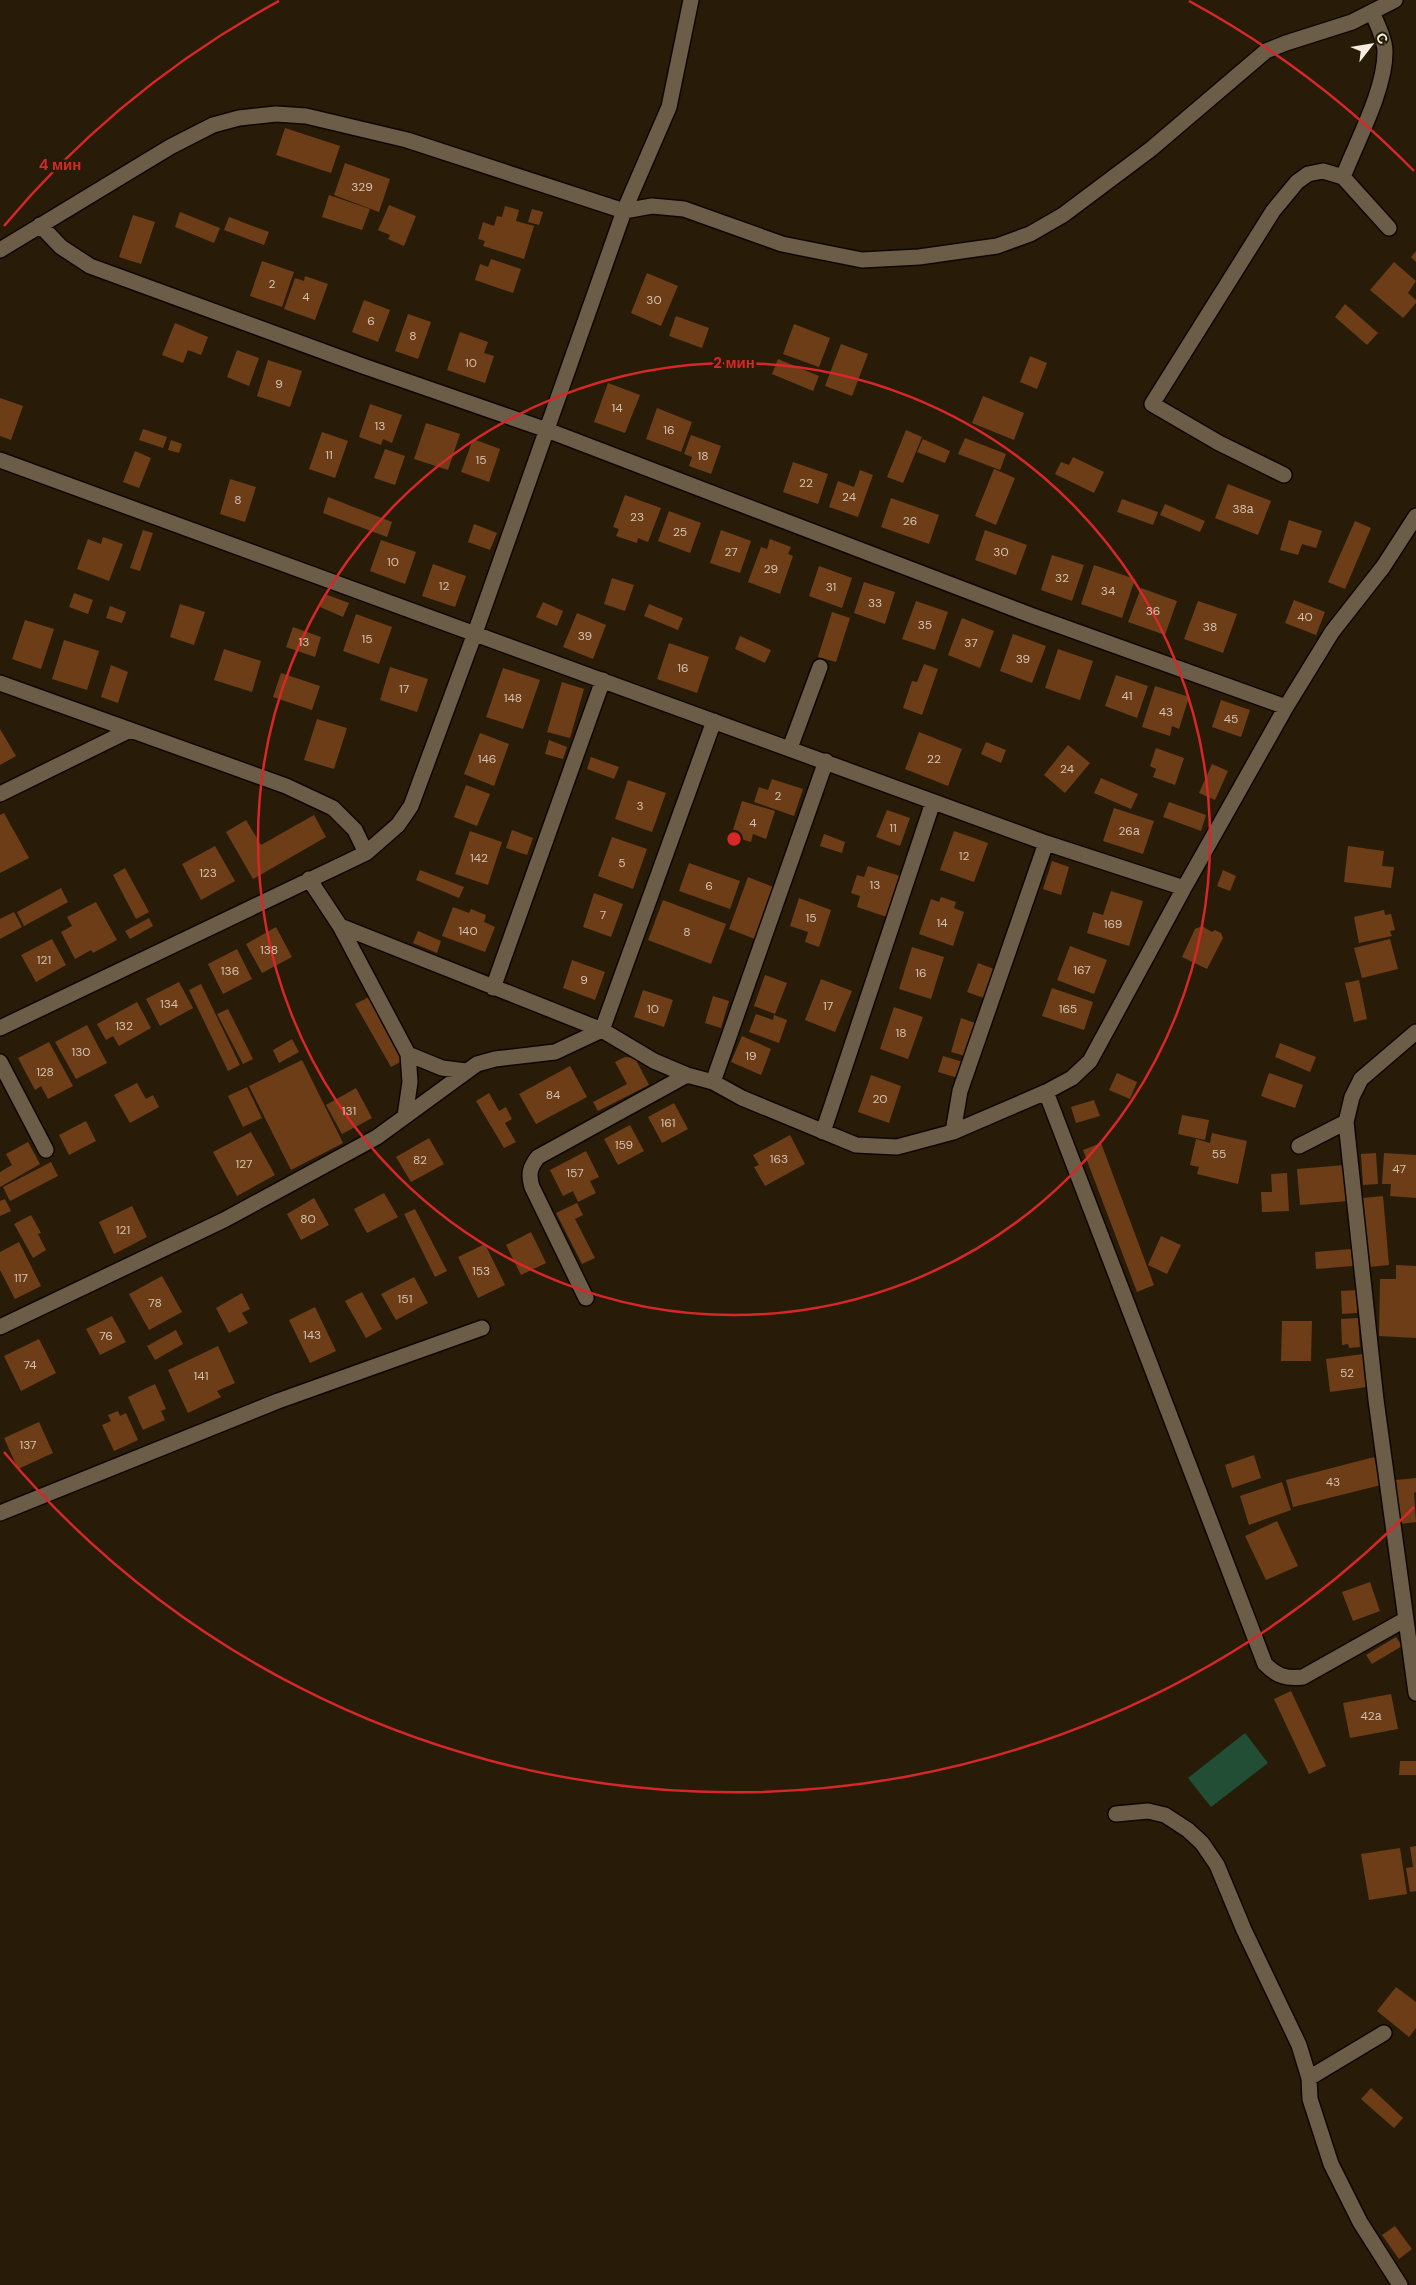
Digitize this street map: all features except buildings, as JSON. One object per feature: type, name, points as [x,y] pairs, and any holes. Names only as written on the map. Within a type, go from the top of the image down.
[{"type":"street","points":[[0,1028],[309,878],[366,853],[398,825],[411,806],[475,633],[624,211],[669,107],[692,0]]},
{"type":"street","points":[[0,250],[170,147],[213,125],[239,118],[276,114],[306,116],[407,140],[624,211],[652,206],[684,209],[782,244],[862,260],[919,257],[998,246],[1030,234],[1063,215],[1151,149],[1266,51],[1352,22],[1395,0]]},
{"type":"street","points":[[1343,177],[1379,88],[1383,70],[1385,51],[1372,12]]},
{"type":"street","points":[[1284,475],[1219,443],[1152,404],[1273,211],[1297,182],[1308,174],[1323,171],[1343,177],[1389,228]]},
{"type":"street","points":[[40,225],[61,247],[90,266],[354,363],[547,430],[1034,616],[1286,707]]},
{"type":"street","points":[[0,460],[1046,843],[1184,888]]},
{"type":"street","points":[[340,926],[602,1030],[654,1061],[687,1075],[713,1082],[742,1098],[856,1145],[897,1148],[953,1132],[1046,1092],[1072,1078],[1090,1061],[1184,888],[1286,707],[1332,632],[1383,567],[1416,516]]},
{"type":"street","points":[[790,748],[820,667]]},
{"type":"street","points":[[493,988],[603,680]]},
{"type":"street","points":[[0,683],[286,786],[333,808],[355,830],[366,853]]},
{"type":"street","points":[[0,1327],[224,1220],[377,1137],[477,1064],[495,1059],[555,1052],[602,1030],[714,721]]},
{"type":"street","points":[[0,794],[130,730]]},
{"type":"street","points":[[713,1082],[826,761]]},
{"type":"street","points":[[823,1132],[933,802]]},
{"type":"street","points":[[953,1132],[960,1092],[1046,843]]},
{"type":"street","points":[[309,878],[340,926],[408,1054],[410,1082],[405,1116]]},
{"type":"street","points":[[1416,1032],[1361,1079],[1352,1097],[1346,1122],[1376,1400],[1416,1693]]},
{"type":"street","points":[[408,1054],[442,1068],[466,1071]]},
{"type":"street","points":[[0,1062],[46,1150]]},
{"type":"street","points":[[586,1298],[532,1187],[529,1176],[531,1165],[538,1157],[687,1075]]},
{"type":"street","points":[[1046,1092],[1265,1664],[1274,1673],[1282,1677],[1289,1679],[1303,1677],[1406,1619]]},
{"type":"street","points":[[1299,1146],[1346,1122]]},
{"type":"street","points":[[0,1513],[278,1401],[482,1328]]},
{"type":"street","points":[[1116,1814],[1148,1811],[1165,1815],[1188,1830],[1202,1843],[1217,1865],[1244,1930],[1299,2045],[1309,2078],[1310,2099],[1331,2164],[1360,2222],[1400,2285]]},
{"type":"street","points":[[1309,2078],[1384,2033]]},
{"type":"green space","points":[[1245,1733],[1268,1763],[1211,1807],[1188,1778]]}]
